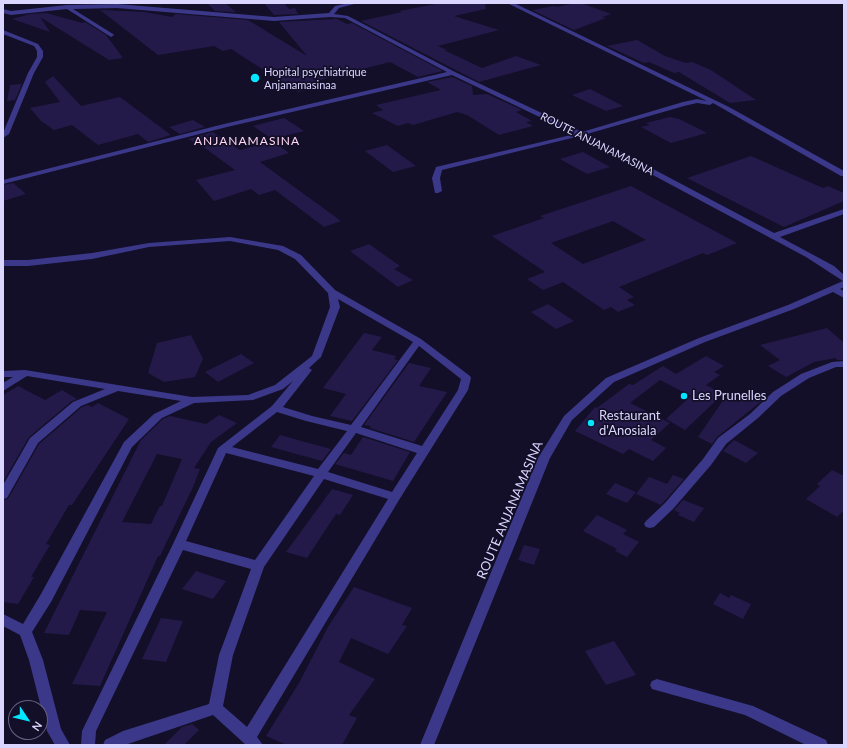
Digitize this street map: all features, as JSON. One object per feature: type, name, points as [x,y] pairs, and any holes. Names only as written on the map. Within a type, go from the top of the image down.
[{"type":"street","points":[[3,16],[11,13],[66,7],[117,6],[274,19],[330,15],[337,7],[355,3]]},
{"type":"street","points":[[510,3],[621,55],[727,108],[844,174]]},
{"type":"street","points":[[66,7],[111,35]]},
{"type":"street","points":[[3,11],[11,13]]},
{"type":"street","name":"ROUTE ANJANAMASINA","points":[[330,15],[346,17],[452,73],[581,134],[774,236],[831,268],[844,279]]},
{"type":"street","points":[[3,32],[36,45],[40,51],[40,57],[6,134],[3,136]]},
{"type":"street","points":[[3,182],[226,126],[452,73]]},
{"type":"street","points":[[438,191],[436,178],[439,169],[581,134],[697,101],[727,108]]},
{"type":"street","points":[[774,236],[844,212]]},
{"type":"street","points":[[3,263],[92,256],[149,245],[187,241],[230,239],[280,248],[298,257],[332,292],[418,340],[466,378],[463,390],[396,497],[253,741],[215,708]]},
{"type":"street","name":"ROUTE ANJANAMASINA","points":[[427,745],[544,458],[568,418],[610,380],[702,340],[791,307],[844,284]]},
{"type":"street","points":[[832,288],[844,295]]},
{"type":"street","points":[[88,745],[89,731],[179,544],[222,448],[276,408],[316,357],[335,307],[332,292]]},
{"type":"street","points":[[215,708],[226,655],[258,566],[321,474],[418,340]]},
{"type":"street","points":[[3,374],[25,373],[120,387],[192,400],[249,398],[279,387],[316,357]]},
{"type":"street","points":[[650,524],[669,506],[707,462],[722,441],[754,416],[777,394],[805,376],[835,364],[844,364]]},
{"type":"street","points":[[3,388],[25,373]]},
{"type":"street","points":[[3,495],[34,441],[77,404],[120,387]]},
{"type":"street","points":[[25,632],[46,598],[128,445],[158,416],[192,400]]},
{"type":"street","points":[[276,408],[310,419],[354,429],[424,451]]},
{"type":"street","points":[[222,448],[321,474],[396,497]]},
{"type":"street","points":[[179,544],[258,566]]},
{"type":"street","points":[[3,620],[25,632],[36,660],[54,731],[63,745]]},
{"type":"street","points":[[657,684],[748,710],[821,745]]},
{"type":"street","points":[[110,745],[128,736],[215,708]]},
{"type":"building","points":[[207,3],[225,3],[236,12],[215,11]]},
{"type":"building","points":[[264,3],[284,3],[289,9],[295,8],[298,14],[274,15]]},
{"type":"building","points":[[441,3],[485,3],[486,9],[454,16],[499,30],[438,46],[447,50],[444,50],[482,68],[516,56],[541,65],[479,82],[361,21],[402,12],[399,11]]},
{"type":"building","points":[[581,3],[611,14],[602,17],[606,18],[574,30],[532,10],[554,6],[557,7]]},
{"type":"building","points":[[100,10],[144,12],[172,17],[176,14],[248,20],[307,56],[279,22],[337,19],[347,24],[352,23],[443,71],[418,77],[390,62],[312,82],[319,86],[298,92],[231,49],[223,51],[214,46],[158,55]]},
{"type":"building","points":[[46,13],[82,23],[85,22],[106,35],[123,58],[109,60],[40,17],[50,32],[12,19],[30,14]]},
{"type":"building","points":[[637,40],[665,56],[686,63],[692,62],[711,70],[756,100],[730,103],[679,72],[674,73],[649,62],[644,63],[607,46]]},
{"type":"building","points":[[53,76],[81,106],[120,97],[171,135],[148,142],[138,134],[98,145],[72,125],[54,130],[41,121],[30,108],[60,102],[45,82]]},
{"type":"building","points":[[452,77],[472,86],[473,95],[487,94],[522,110],[516,112],[532,121],[526,122],[533,126],[499,135],[467,115],[457,112],[413,125],[408,123],[398,126],[372,113],[383,110],[376,105],[441,90],[427,82]]},
{"type":"building","points":[[22,84],[15,100],[7,101],[10,85]]},
{"type":"building","points":[[590,89],[623,106],[606,111],[572,95]]},
{"type":"building","points":[[670,117],[679,119],[707,133],[671,143],[641,127],[650,125],[646,123]]},
{"type":"building","points":[[284,118],[304,131],[272,139],[253,126]]},
{"type":"building","points":[[193,120],[205,127],[180,134],[169,127]]},
{"type":"building","points":[[213,132],[240,150],[273,141],[289,153],[260,162],[341,221],[324,227],[275,190],[259,195],[251,189],[214,201],[196,180],[235,170],[202,146],[188,139]]},
{"type":"building","points":[[387,145],[416,166],[393,172],[365,151]]},
{"type":"building","points":[[583,152],[610,167],[587,174],[560,159]]},
{"type":"building","points":[[751,156],[823,188],[828,186],[844,193],[844,201],[784,227],[687,178]]},
{"type":"building","points":[[13,183],[26,194],[3,201],[3,185]]},
{"type":"building","points":[[631,186],[737,243],[707,255],[703,253],[619,287],[634,297],[627,300],[635,305],[618,312],[611,307],[604,310],[563,282],[543,290],[527,279],[545,272],[492,236],[544,218],[540,216]],"holes":[[[613,221],[646,240],[583,264],[551,243]]]},
{"type":"building","points":[[369,244],[400,266],[394,269],[413,280],[398,287],[350,251]]},
{"type":"building","points":[[548,304],[574,321],[556,329],[531,312]]},
{"type":"building","points":[[827,328],[844,343],[844,360],[837,360],[836,358],[814,362],[786,377],[768,366],[780,360],[760,345]]},
{"type":"building","points":[[364,333],[382,337],[372,350],[396,356],[394,359],[398,360],[352,421],[330,416],[346,394],[323,388]]},
{"type":"building","points":[[191,335],[203,359],[195,377],[164,382],[148,373],[157,343]]},
{"type":"building","points":[[241,354],[254,363],[218,382],[205,372]]},
{"type":"building","points":[[706,356],[724,366],[714,372],[720,375],[706,385],[723,394],[685,430],[666,419],[691,396],[660,380],[630,403],[670,423],[651,440],[666,448],[653,461],[629,449],[623,454],[575,431],[595,407],[597,408],[629,384],[633,385],[663,366],[676,374]]},
{"type":"building","points":[[409,363],[431,368],[419,386],[447,392],[414,442],[370,428],[371,426],[364,425]]},
{"type":"building","points":[[18,386],[45,400],[62,390],[77,399],[72,401],[29,437],[3,482],[3,395]]},
{"type":"building","points":[[748,392],[764,399],[717,437],[712,444],[698,437],[726,396],[738,402]]},
{"type":"building","points":[[98,403],[129,419],[72,505],[69,505],[46,544],[50,545],[31,577],[34,577],[18,604],[3,602],[3,500],[8,499],[39,444],[82,407],[88,405],[92,407]]},
{"type":"building","points":[[219,415],[237,423],[211,442],[194,468],[200,469],[193,487],[160,556],[158,556],[100,686],[72,684],[107,612],[80,610],[69,635],[44,633],[141,440],[163,419],[170,416],[206,424]],"holes":[[[157,454],[182,459],[162,506],[160,506],[151,524],[122,522]]]},
{"type":"building","points":[[280,435],[331,449],[322,461],[271,447]]},
{"type":"building","points":[[363,437],[410,452],[393,481],[335,464],[344,453],[351,455]]},
{"type":"building","points":[[734,440],[758,453],[746,463],[723,451]]},
{"type":"building","points":[[832,470],[844,476],[844,510],[837,517],[806,499],[820,486],[817,484]]},
{"type":"building","points":[[673,475],[684,479],[661,505],[636,494],[649,477],[667,484]]},
{"type":"building","points":[[615,483],[636,492],[627,503],[606,494]]},
{"type":"building","points":[[332,489],[353,495],[340,515],[336,514],[307,558],[286,552]]},
{"type":"building","points":[[683,500],[704,508],[694,522],[678,515],[680,513],[674,510]]},
{"type":"building","points":[[597,515],[627,530],[623,534],[639,542],[627,557],[615,551],[617,549],[583,531]]},
{"type":"building","points":[[524,545],[540,549],[534,565],[518,560]]},
{"type":"building","points":[[196,571],[226,581],[213,599],[182,589]]},
{"type":"building","points":[[354,587],[412,608],[402,625],[407,626],[388,654],[351,638],[339,662],[375,679],[349,715],[357,718],[342,745],[287,745],[266,736],[299,683],[328,627]]},
{"type":"building","points":[[720,593],[729,598],[731,595],[751,604],[743,619],[713,604]]},
{"type":"building","points":[[161,618],[183,621],[166,662],[142,659]]},
{"type":"building","points":[[614,641],[636,675],[606,685],[585,651]]},
{"type":"building","points":[[192,724],[199,730],[184,745],[164,745],[182,727]]},
{"type":"place","name":"Hopital psychiatrique Anjanamasinaa","points":[[255,78]]},
{"type":"place","name":"Les Prunelles","points":[[684,396]]},
{"type":"place","name":"Restaurant d'Anosiala","points":[[591,423]]},
{"type":"district","name":"ANJANAMASINA","points":[[247,141]]}]
